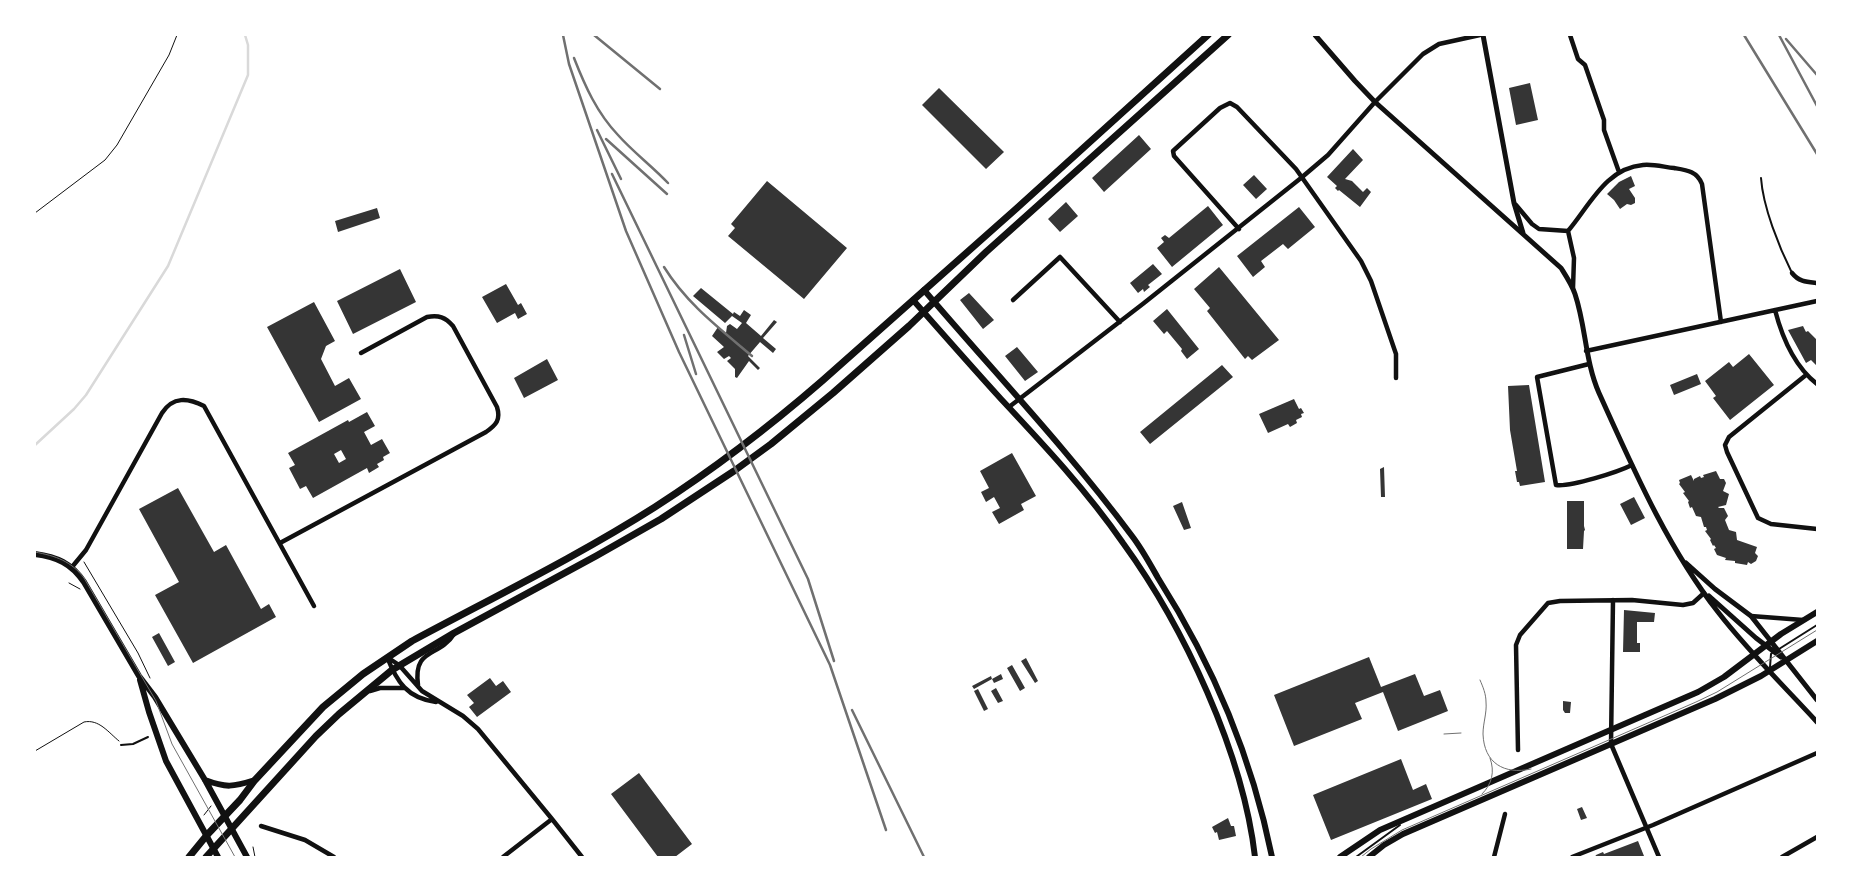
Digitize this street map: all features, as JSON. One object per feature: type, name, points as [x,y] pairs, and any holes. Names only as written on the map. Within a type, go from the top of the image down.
[{"type":"main road","points":[[189,857],[291,739],[337,694],[412,641],[590,545],[655,507],[727,458],[791,408],[904,309],[1208,35]]},
{"type":"main road","points":[[206,857],[301,752],[339,714],[392,670],[454,633],[596,556],[668,514],[734,471],[771,444],[833,393],[912,323],[1228,35]]},
{"type":"main road","points":[[924,290],[1020,400],[1133,538],[1180,614],[1228,710],[1255,790],[1272,857]]},
{"type":"main road","points":[[913,300],[1034,433],[1100,512],[1124,543],[1166,610],[1202,682],[1230,750],[1243,796],[1256,857]]},
{"type":"main road","points":[[35,554],[58,559],[72,567],[84,582],[139,676],[155,697],[247,857]]},
{"type":"main road","points":[[1340,857],[1374,834],[1710,686],[1817,612]]},
{"type":"main road","points":[[1369,857],[1384,845],[1404,834],[1708,702],[1770,671],[1817,641]]},
{"type":"main road","points":[[139,676],[164,755],[218,857]]},
{"type":"main road","points":[[204,780],[226,787],[254,780]]},
{"type":"street","points":[[1316,35],[1355,81],[1376,102],[1561,268],[1573,288],[1581,317],[1589,364],[1598,390],[1656,513],[1682,559],[1719,613],[1817,722]]},
{"type":"street","points":[[1009,407],[1120,322],[1301,178],[1328,155],[1423,54],[1439,44],[1482,35],[1514,203],[1524,235]]},
{"type":"street","points":[[1570,35],[1578,59],[1585,65],[1595,92],[1604,120],[1604,130],[1619,172]]},
{"type":"street","points":[[1239,228],[1174,156],[1173,151],[1220,108],[1230,103],[1237,107],[1296,169],[1356,254],[1366,271],[1396,354],[1396,378]]},
{"type":"street","points":[[1568,231],[1608,179],[1619,172],[1635,167],[1652,165],[1688,171],[1700,178],[1721,322]]},
{"type":"street","points":[[1514,203],[1539,230],[1568,231]]},
{"type":"street","points":[[1568,231],[1574,258],[1573,288]]},
{"type":"street","points":[[1013,300],[1060,257],[1120,322]]},
{"type":"street","points":[[1792,273],[1796,278],[1804,282],[1817,282]]},
{"type":"street","points":[[1586,351],[1817,301]]},
{"type":"street","points":[[1775,310],[1786,342],[1797,363],[1806,375],[1817,384]]},
{"type":"street","points":[[280,543],[486,432],[498,420],[497,407],[453,326],[446,318],[427,317],[361,352]]},
{"type":"street","points":[[1589,364],[1537,376],[1556,485],[1562,486],[1632,465]]},
{"type":"street","points":[[1806,375],[1729,437],[1725,445],[1758,518],[1771,524],[1817,529]]},
{"type":"street","points":[[72,567],[86,550],[167,405],[184,399],[204,406],[314,606]]},
{"type":"street","points":[[1682,559],[1715,589],[1752,616],[1769,644]]},
{"type":"street","points":[[1518,750],[1516,645],[1520,634],[1548,603],[1552,601],[1632,600],[1683,605],[1692,603],[1704,593]]},
{"type":"street","points":[[1704,593],[1769,644],[1787,661],[1817,700]]},
{"type":"street","points":[[1613,600],[1611,744],[1659,857]]},
{"type":"street","points":[[1752,616],[1803,620]]},
{"type":"street","points":[[418,685],[417,672],[422,660],[425,656],[448,643],[454,633]]},
{"type":"street","points":[[387,657],[399,665],[422,690],[463,716],[478,729],[582,857]]},
{"type":"street","points":[[387,657],[392,670],[404,688],[425,701],[440,703]]},
{"type":"street","points":[[366,692],[380,688],[404,688]]},
{"type":"street","points":[[1572,857],[1647,828],[1817,753]]},
{"type":"street","points":[[1494,857],[1505,814]]},
{"type":"street","points":[[503,857],[552,819]]},
{"type":"street","points":[[261,826],[305,840],[334,857]]},
{"type":"street","points":[[1782,857],[1817,837]]},
{"type":"lane","points":[[1761,178],[1762,193],[1784,256],[1792,273]]},
{"type":"lane","points":[[1770,671],[1771,654],[1817,625]]},
{"type":"lane","points":[[121,745],[133,744],[148,737]]},
{"type":"lane","points":[[1356,857],[1369,846],[1392,832],[1405,820]]},
{"type":"path","points":[[35,213],[106,160],[169,55],[177,35]]},
{"type":"path","points":[[80,557],[89,569],[153,682]]},
{"type":"path","points":[[35,751],[84,722],[90,721],[97,722],[105,728],[121,745]]},
{"type":"path","points":[[203,815],[213,804]]},
{"type":"path","points":[[253,847],[255,857]]},
{"type":"building","points":[[1530,83],[1538,120],[1516,125],[1509,88]]},
{"type":"building","points":[[939,88],[1004,152],[986,169],[922,105]]},
{"type":"building","points":[[1139,135],[1151,149],[1104,192],[1092,178]]},
{"type":"building","points":[[1353,149],[1363,160],[1345,179],[1352,181],[1363,192],[1367,188],[1371,192],[1360,207],[1338,191],[1335,188],[1337,186],[1327,177]]},
{"type":"building","points":[[1254,175],[1267,189],[1256,199],[1243,185]]},
{"type":"building","points":[[1631,176],[1635,186],[1629,189],[1635,198],[1635,203],[1627,204],[1620,209],[1607,194],[1619,182]]},
{"type":"building","points":[[767,181],[847,248],[804,299],[728,236],[735,228],[731,224]]},
{"type":"building","points":[[1066,202],[1078,216],[1060,232],[1048,219]]},
{"type":"building","points":[[1208,206],[1223,225],[1172,267],[1157,248],[1164,242],[1161,238],[1165,235],[1169,238]]},
{"type":"building","points":[[1299,207],[1315,227],[1288,249],[1283,244],[1261,261],[1265,267],[1253,277],[1237,256]]},
{"type":"building","points":[[377,208],[380,218],[338,232],[335,221]]},
{"type":"building","points":[[1153,264],[1162,274],[1148,285],[1150,287],[1144,292],[1143,289],[1138,293],[1130,283]]},
{"type":"building","points":[[1219,267],[1279,340],[1252,360],[1248,356],[1245,359],[1207,311],[1210,308],[1194,289]]},
{"type":"building","points":[[400,269],[416,302],[353,334],[337,301]]},
{"type":"building","points":[[506,284],[518,305],[521,303],[527,314],[518,319],[515,313],[497,323],[482,297]]},
{"type":"building","points":[[701,288],[733,314],[734,312],[740,316],[744,310],[751,315],[746,323],[761,336],[774,320],[777,322],[763,338],[776,349],[773,353],[760,342],[748,356],[760,368],[758,370],[749,361],[737,378],[735,377],[735,369],[727,361],[731,358],[729,356],[724,359],[717,352],[724,347],[712,336],[718,327],[726,333],[727,326],[730,324],[737,329],[742,323],[732,316],[725,323],[693,296]]},
{"type":"building","points":[[969,293],[994,320],[983,329],[960,300]]},
{"type":"building","points":[[314,302],[335,341],[326,346],[321,359],[335,386],[349,378],[361,399],[319,422],[267,327]]},
{"type":"building","points":[[1167,309],[1199,349],[1187,359],[1181,351],[1182,349],[1167,331],[1164,334],[1153,321]]},
{"type":"building","points":[[1803,326],[1806,332],[1808,331],[1817,340],[1817,366],[1811,360],[1806,363],[1788,330]]},
{"type":"building","points":[[1017,347],[1038,372],[1025,381],[1005,356]]},
{"type":"building","points":[[1749,354],[1774,385],[1730,420],[1713,398],[1716,396],[1705,381],[1729,362],[1733,367]]},
{"type":"building","points":[[547,359],[558,380],[524,398],[514,378]]},
{"type":"building","points":[[1222,365],[1233,377],[1150,444],[1140,432]]},
{"type":"building","points":[[1697,374],[1701,384],[1674,395],[1670,385]]},
{"type":"building","points":[[1529,385],[1545,482],[1520,486],[1519,482],[1517,482],[1515,471],[1517,471],[1510,430],[1508,386]]},
{"type":"building","points":[[1294,399],[1299,409],[1301,408],[1304,413],[1301,414],[1302,417],[1296,420],[1297,423],[1290,427],[1288,424],[1268,433],[1259,414]]},
{"type":"building","points":[[367,412],[375,426],[364,432],[371,445],[382,439],[390,453],[377,464],[379,467],[369,473],[367,468],[313,498],[306,486],[300,489],[289,468],[295,465],[288,453],[348,420],[349,422]],"holes":[[[341,450],[346,459],[339,463],[334,454]]]},
{"type":"building","points":[[1012,453],[1036,496],[1021,504],[1024,510],[999,524],[992,512],[1000,508],[994,497],[986,502],[981,492],[989,488],[980,471]]},
{"type":"building","points":[[1384,467],[1385,497],[1381,497],[1380,469]]},
{"type":"building","points":[[1716,471],[1720,479],[1724,479],[1726,483],[1723,491],[1729,494],[1726,505],[1718,507],[1724,508],[1728,516],[1725,520],[1729,530],[1736,532],[1737,540],[1757,547],[1755,553],[1758,556],[1756,561],[1751,564],[1748,562],[1747,565],[1735,563],[1735,561],[1725,560],[1726,558],[1717,555],[1714,549],[1716,548],[1705,531],[1707,530],[1701,517],[1696,516],[1692,507],[1690,508],[1689,501],[1683,493],[1685,492],[1679,484],[1679,480],[1691,475],[1694,481],[1694,479],[1700,476],[1701,478],[1704,477],[1703,475]]},
{"type":"building","points":[[178,488],[214,552],[226,545],[261,609],[269,604],[276,617],[193,663],[155,595],[179,582],[139,509]]},
{"type":"building","points":[[1634,497],[1645,518],[1631,525],[1620,504]]},
{"type":"building","points":[[1567,501],[1584,501],[1585,530],[1583,549],[1567,549]]},
{"type":"building","points":[[1182,502],[1191,528],[1184,530],[1173,506]]},
{"type":"building","points":[[1624,610],[1655,613],[1654,622],[1637,622],[1637,643],[1640,643],[1640,652],[1623,652]]},
{"type":"building","points":[[159,633],[175,662],[168,666],[152,637]]},
{"type":"building","points":[[1369,657],[1381,687],[1415,674],[1424,696],[1440,690],[1448,711],[1398,731],[1383,692],[1355,703],[1362,719],[1294,746],[1274,695]]},
{"type":"building","points":[[1026,658],[1038,681],[1035,683],[1021,661]]},
{"type":"building","points":[[1012,665],[1025,688],[1020,691],[1007,668]]},
{"type":"building","points":[[1001,674],[1003,679],[994,683],[992,679]]},
{"type":"building","points":[[991,676],[992,679],[974,689],[972,686]]},
{"type":"building","points":[[490,678],[496,686],[503,681],[511,692],[477,717],[469,707],[474,703],[467,695]]},
{"type":"building","points":[[996,688],[1003,701],[998,703],[991,691]]},
{"type":"building","points":[[978,689],[988,709],[984,711],[974,691]]},
{"type":"building","points":[[1563,701],[1571,702],[1570,713],[1565,713],[1563,710]]},
{"type":"building","points":[[1401,759],[1413,790],[1426,784],[1432,799],[1331,840],[1313,795]]},
{"type":"building","points":[[639,773],[692,844],[675,857],[658,857],[611,794]]},
{"type":"building","points":[[1582,807],[1587,818],[1581,820],[1577,809]]},
{"type":"building","points":[[1228,818],[1231,826],[1234,826],[1236,836],[1219,840],[1217,832],[1215,833],[1212,827]]},
{"type":"building","points":[[1638,841],[1644,856],[1642,857],[1595,857],[1603,852],[1604,854]]},
{"type":"waterway","points":[[35,445],[74,409],[86,395],[168,266],[248,75],[248,45],[245,35]]},
{"type":"tram line","points":[[35,552],[50,555],[68,563],[84,578],[156,701],[172,744],[235,857]]},
{"type":"tram line","points":[[1361,857],[1402,830],[1717,692],[1817,630]]},
{"type":"tram line","points":[[1480,680],[1486,699],[1483,734],[1487,753],[1497,765],[1504,768],[1512,770],[1531,769]]},
{"type":"tram line","points":[[1444,734],[1461,733]]},
{"type":"tram line","points":[[1482,794],[1492,778],[1490,758]]},
{"type":"railway","points":[[563,35],[569,64],[626,231],[679,352],[830,665],[886,830]]},
{"type":"railway","points":[[594,35],[660,89]]},
{"type":"railway","points":[[1744,35],[1817,154]]},
{"type":"railway","points":[[1779,35],[1817,106]]},
{"type":"railway","points":[[1786,39],[1817,75]]},
{"type":"railway","points":[[574,58],[587,89],[604,118],[624,141],[668,183]]},
{"type":"railway","points":[[597,130],[621,179]]},
{"type":"railway","points":[[606,139],[667,194]]},
{"type":"railway","points":[[612,174],[808,579],[834,661]]},
{"type":"railway","points":[[664,267],[693,304],[752,356]]},
{"type":"railway","points":[[684,335],[696,374]]},
{"type":"railway","points":[[852,710],[924,857]]}]
